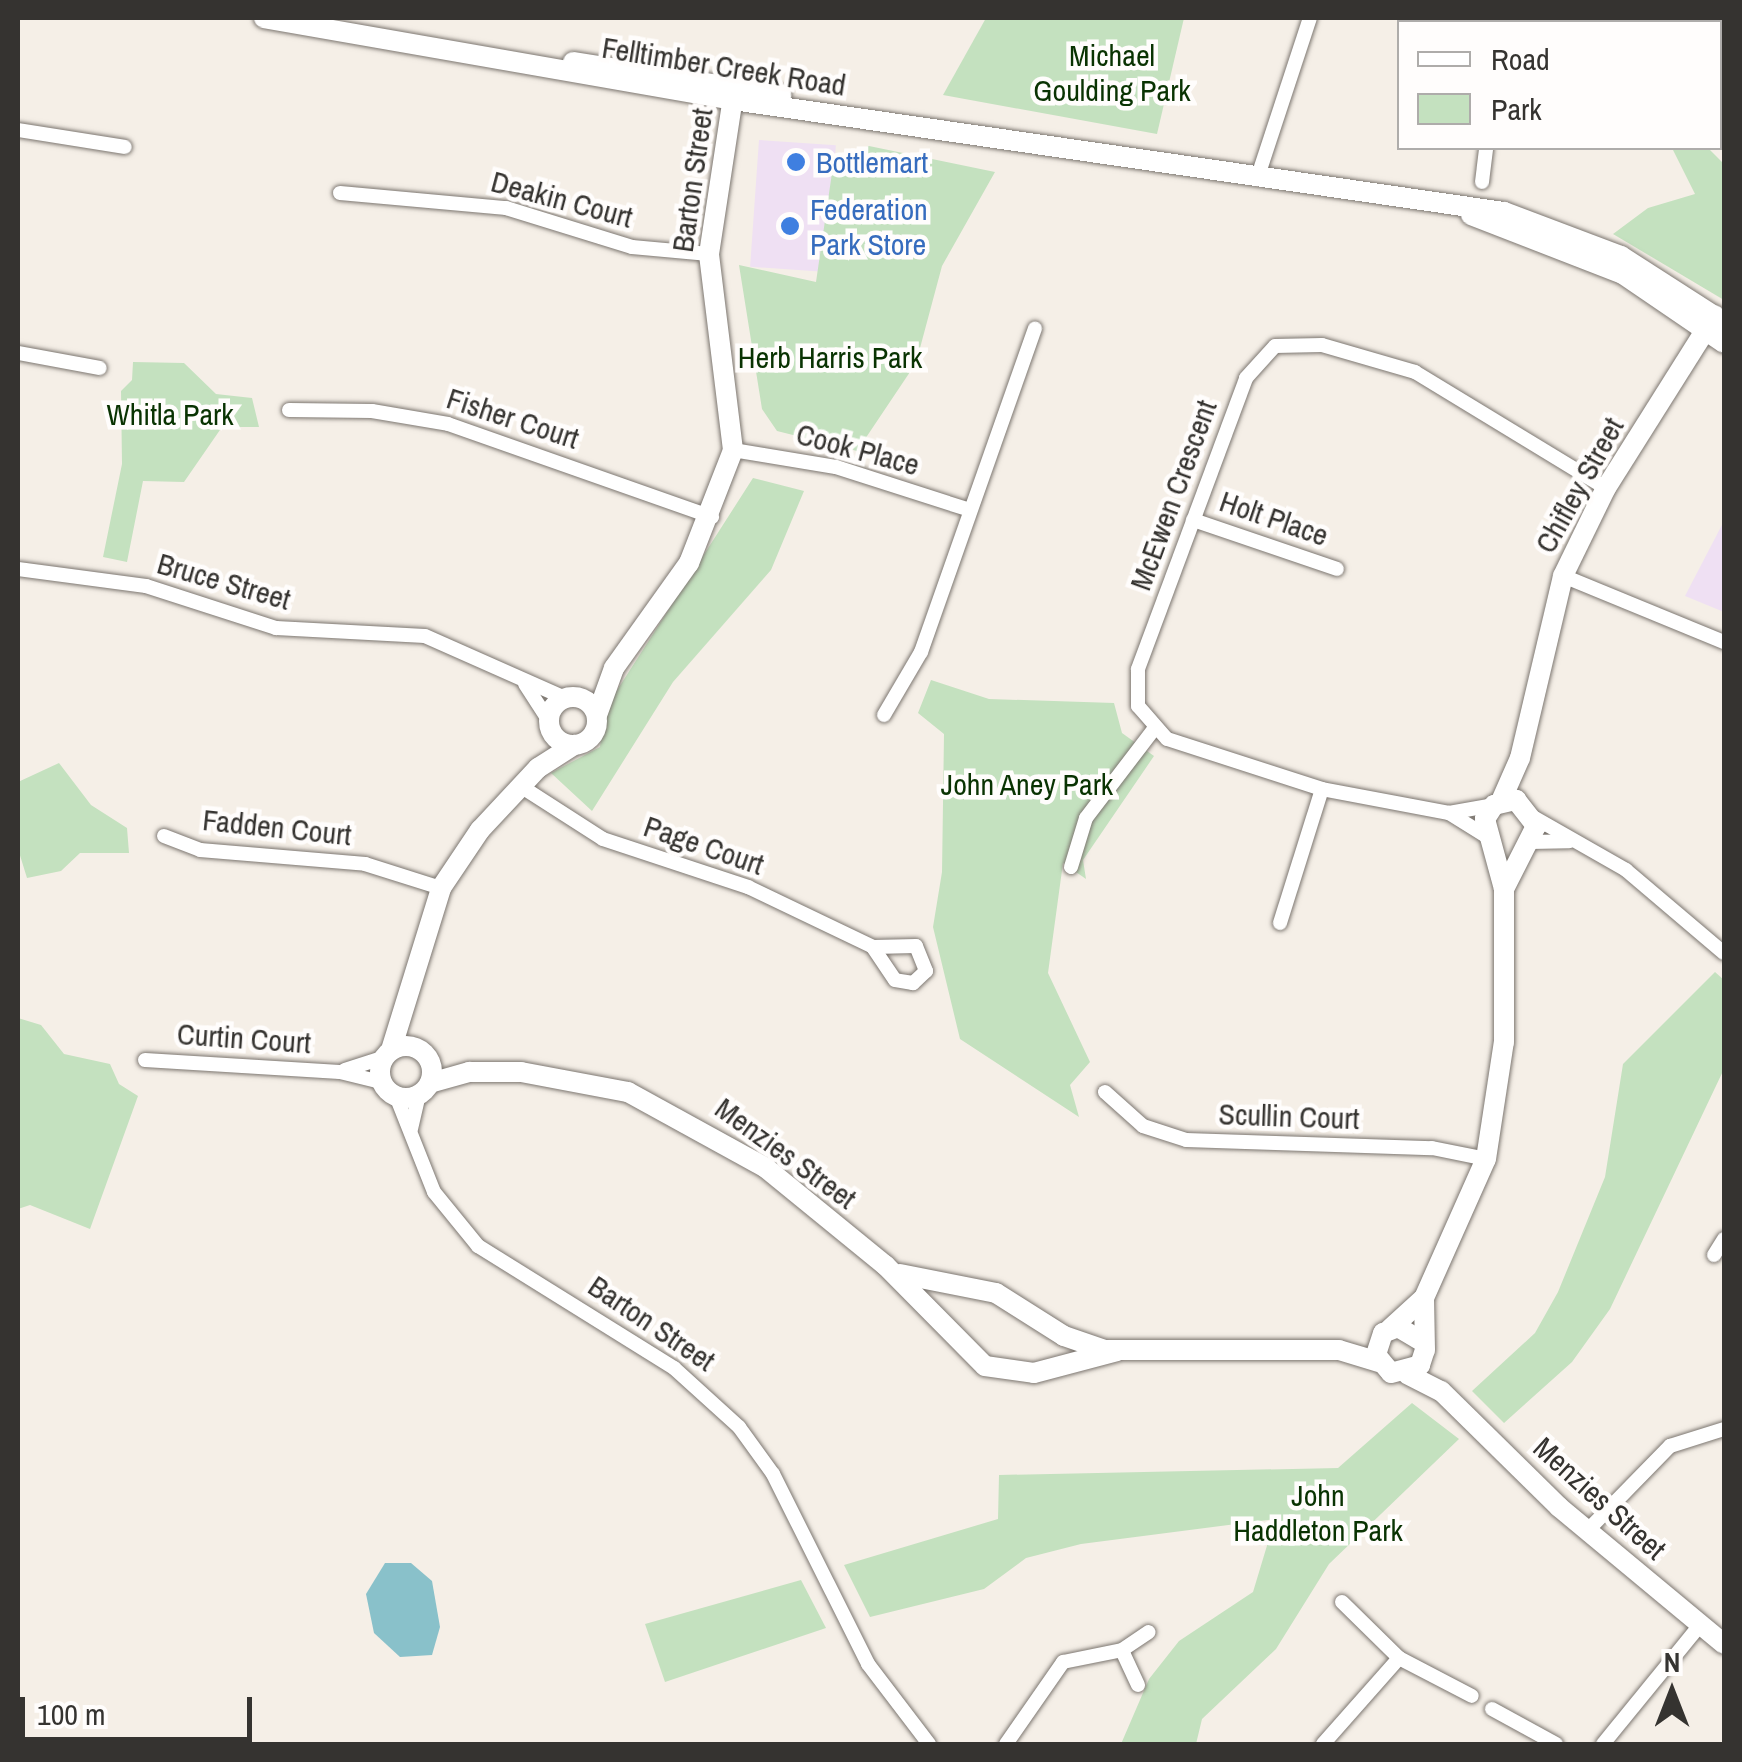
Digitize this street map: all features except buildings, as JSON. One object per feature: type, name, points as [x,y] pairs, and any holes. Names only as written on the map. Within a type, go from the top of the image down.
[{"type":"street","name":"Felltimber Creek Road","points":[[264,18],[734,92],[885,121],[1460,210],[1504,212],[1595,243],[1715,322],[1724,343]]},
{"type":"street","points":[[1257,178],[1310,18]]},
{"type":"street","name":"Barton Street","points":[[574,746],[593,736],[614,668],[689,563],[712,517],[733,450],[709,254],[734,92]]},
{"type":"street","points":[[18,130],[125,147]]},
{"type":"street","points":[[1482,182],[1486,150]]},
{"type":"street","name":"Deakin Court","points":[[340,193],[506,208],[632,247],[709,254]]},
{"type":"street","name":"Chifley Street","points":[[1488,838],[1498,803],[1520,758],[1563,576],[1606,488],[1715,322]]},
{"type":"street","points":[[884,715],[921,652],[967,509],[1035,329]]},
{"type":"street","name":"McEwen Crescent","points":[[1154,729],[1138,706],[1136,682],[1253,364],[1290,342],[1415,372],[1606,488]]},
{"type":"street","points":[[18,352],[100,368]]},
{"type":"street","name":"Fisher Court","points":[[289,410],[372,411],[448,424],[712,517]]},
{"type":"street","name":"Cook Place","points":[[733,450],[836,467],[967,509]]},
{"type":"street","name":"Holt Place","points":[[1194,520],[1337,569]]},
{"type":"street","name":"Bruce Street","points":[[18,569],[146,586],[276,628],[425,636],[470,650],[524,682],[568,697]]},
{"type":"street","points":[[1563,576],[1724,642]]},
{"type":"street","name":"Barton Street","points":[[549,724],[568,697],[614,668]]},
{"type":"street","name":"Bruce Street","points":[[524,682],[549,724]]},
{"type":"street","points":[[568,697],[597,715]]},
{"type":"street","points":[[389,1089],[387,1054],[442,888],[538,768],[574,746],[549,724],[538,768]]},
{"type":"street","points":[[1071,867],[1086,818],[1154,729],[1322,790],[1449,813],[1498,803],[1532,812],[1570,841],[1647,885],[1724,953]]},
{"type":"street","name":"Chifley Street","points":[[1520,758],[1532,812]]},
{"type":"street","name":"Page Court","points":[[522,786],[603,839],[748,887],[873,947]]},
{"type":"street","points":[[1280,924],[1322,790]]},
{"type":"street","points":[[1504,889],[1527,844],[1532,812]]},
{"type":"street","points":[[1449,813],[1502,850],[1570,841]]},
{"type":"street","name":"Fadden Court","points":[[164,836],[200,850],[365,864],[442,888]]},
{"type":"street","points":[[1408,1374],[1423,1350],[1424,1298],[1486,1159],[1504,1042],[1504,889],[1488,838]]},
{"type":"street","points":[[408,1000],[425,1054],[424,1088],[410,1130]]},
{"type":"street","name":"Menzies Street","points":[[387,1054],[425,1054],[469,1072],[562,1076],[682,1115],[766,1168],[885,1265],[993,1370],[1034,1373],[1116,1351]]},
{"type":"street","name":"Curtin Court","points":[[340,1072],[387,1054]]},
{"type":"street","name":"Curtin Court","points":[[144,1060],[340,1072],[389,1089]]},
{"type":"street","name":"Menzies Street","points":[[389,1089],[424,1088],[469,1072]]},
{"type":"street","name":"Barton Street","points":[[389,1089],[434,1192],[478,1246],[674,1368],[739,1426],[773,1474],[868,1664],[929,1744]]},
{"type":"street","name":"Scullin Court","points":[[1105,1092],[1170,1138],[1432,1148],[1486,1159]]},
{"type":"street","points":[[1714,1255],[1724,1239]]},
{"type":"street","name":"Menzies Street","points":[[885,1265],[928,1283],[996,1292],[1072,1340],[1116,1351],[1339,1350],[1408,1374],[1441,1391],[1587,1531],[1724,1644]]},
{"type":"street","points":[[1379,1362],[1387,1331],[1424,1298]]},
{"type":"street","points":[[1387,1331],[1413,1330],[1423,1350]]},
{"type":"street","name":"Menzies Street","points":[[1339,1350],[1387,1331]]},
{"type":"street","name":"Menzies Street","points":[[1423,1350],[1441,1391]]},
{"type":"street","points":[[1587,1531],[1670,1446],[1724,1429]]},
{"type":"street","points":[[1342,1602],[1400,1658],[1472,1696]]},
{"type":"street","points":[[1604,1744],[1700,1625]]},
{"type":"street","points":[[1006,1744],[1063,1662],[1122,1650],[1149,1632]]},
{"type":"street","points":[[1122,1650],[1138,1686]]},
{"type":"street","points":[[1323,1744],[1400,1658]]},
{"type":"street","points":[[1492,1709],[1556,1744]]},
{"type":"shaded area","points":[[759,140],[836,145],[827,272],[750,267]]},
{"type":"shaded area","points":[[1724,521],[1724,612],[1685,596]]},
{"type":"green space","name":"Michael Goulding Park","points":[[986,18],[1184,18],[1157,134],[943,95]]},
{"type":"green space","name":"Herb Harris Park","points":[[869,146],[995,172],[942,266],[916,363],[857,451],[777,431],[762,409],[739,265],[816,282],[833,166]]},
{"type":"green space","points":[[1673,150],[1710,150],[1724,164],[1724,300],[1613,234],[1648,208],[1695,194]]},
{"type":"green space","name":"Whitla Park","points":[[133,362],[184,363],[216,394],[252,398],[259,427],[222,427],[184,482],[143,481],[127,562],[103,557],[122,464],[121,391],[132,380]]},
{"type":"green space","points":[[753,478],[804,491],[771,570],[673,682],[592,811],[551,773],[600,747],[605,709]]},
{"type":"green space","name":"John Aney Park","points":[[931,680],[989,699],[1114,703],[1122,733],[1154,756],[1083,860],[1086,879],[1063,863],[1048,973],[1090,1062],[1070,1085],[1079,1117],[960,1039],[933,927],[942,872],[944,734],[918,713]]},
{"type":"green space","points":[[59,763],[91,805],[127,828],[129,853],[80,853],[61,871],[27,878],[18,849],[18,782]]},
{"type":"green space","points":[[1715,972],[1724,980],[1724,1069],[1610,1309],[1572,1362],[1504,1423],[1472,1391],[1535,1333],[1558,1292],[1605,1177],[1623,1064]]},
{"type":"green space","points":[[18,1018],[41,1025],[64,1054],[110,1064],[119,1084],[138,1096],[90,1229],[30,1205],[18,1209]]},
{"type":"green space","name":"John Haddleton Park","points":[[1412,1403],[1459,1439],[1329,1564],[1276,1649],[1202,1719],[1196,1744],[1121,1744],[1149,1679],[1179,1641],[1253,1592],[1275,1519],[1081,1544],[1026,1558],[984,1589],[870,1617],[844,1565],[998,1519],[999,1475],[1338,1468]]},
{"type":"green space","points":[[801,1580],[826,1628],[665,1682],[645,1624]]},
{"type":"water","points":[[385,1563],[411,1563],[432,1581],[440,1627],[432,1655],[400,1657],[374,1633],[366,1594]]},
{"type":"place","name":"Bottlemart","points":[[796,162]]},
{"type":"place","name":"Federation Park Store","points":[[790,226]]}]
